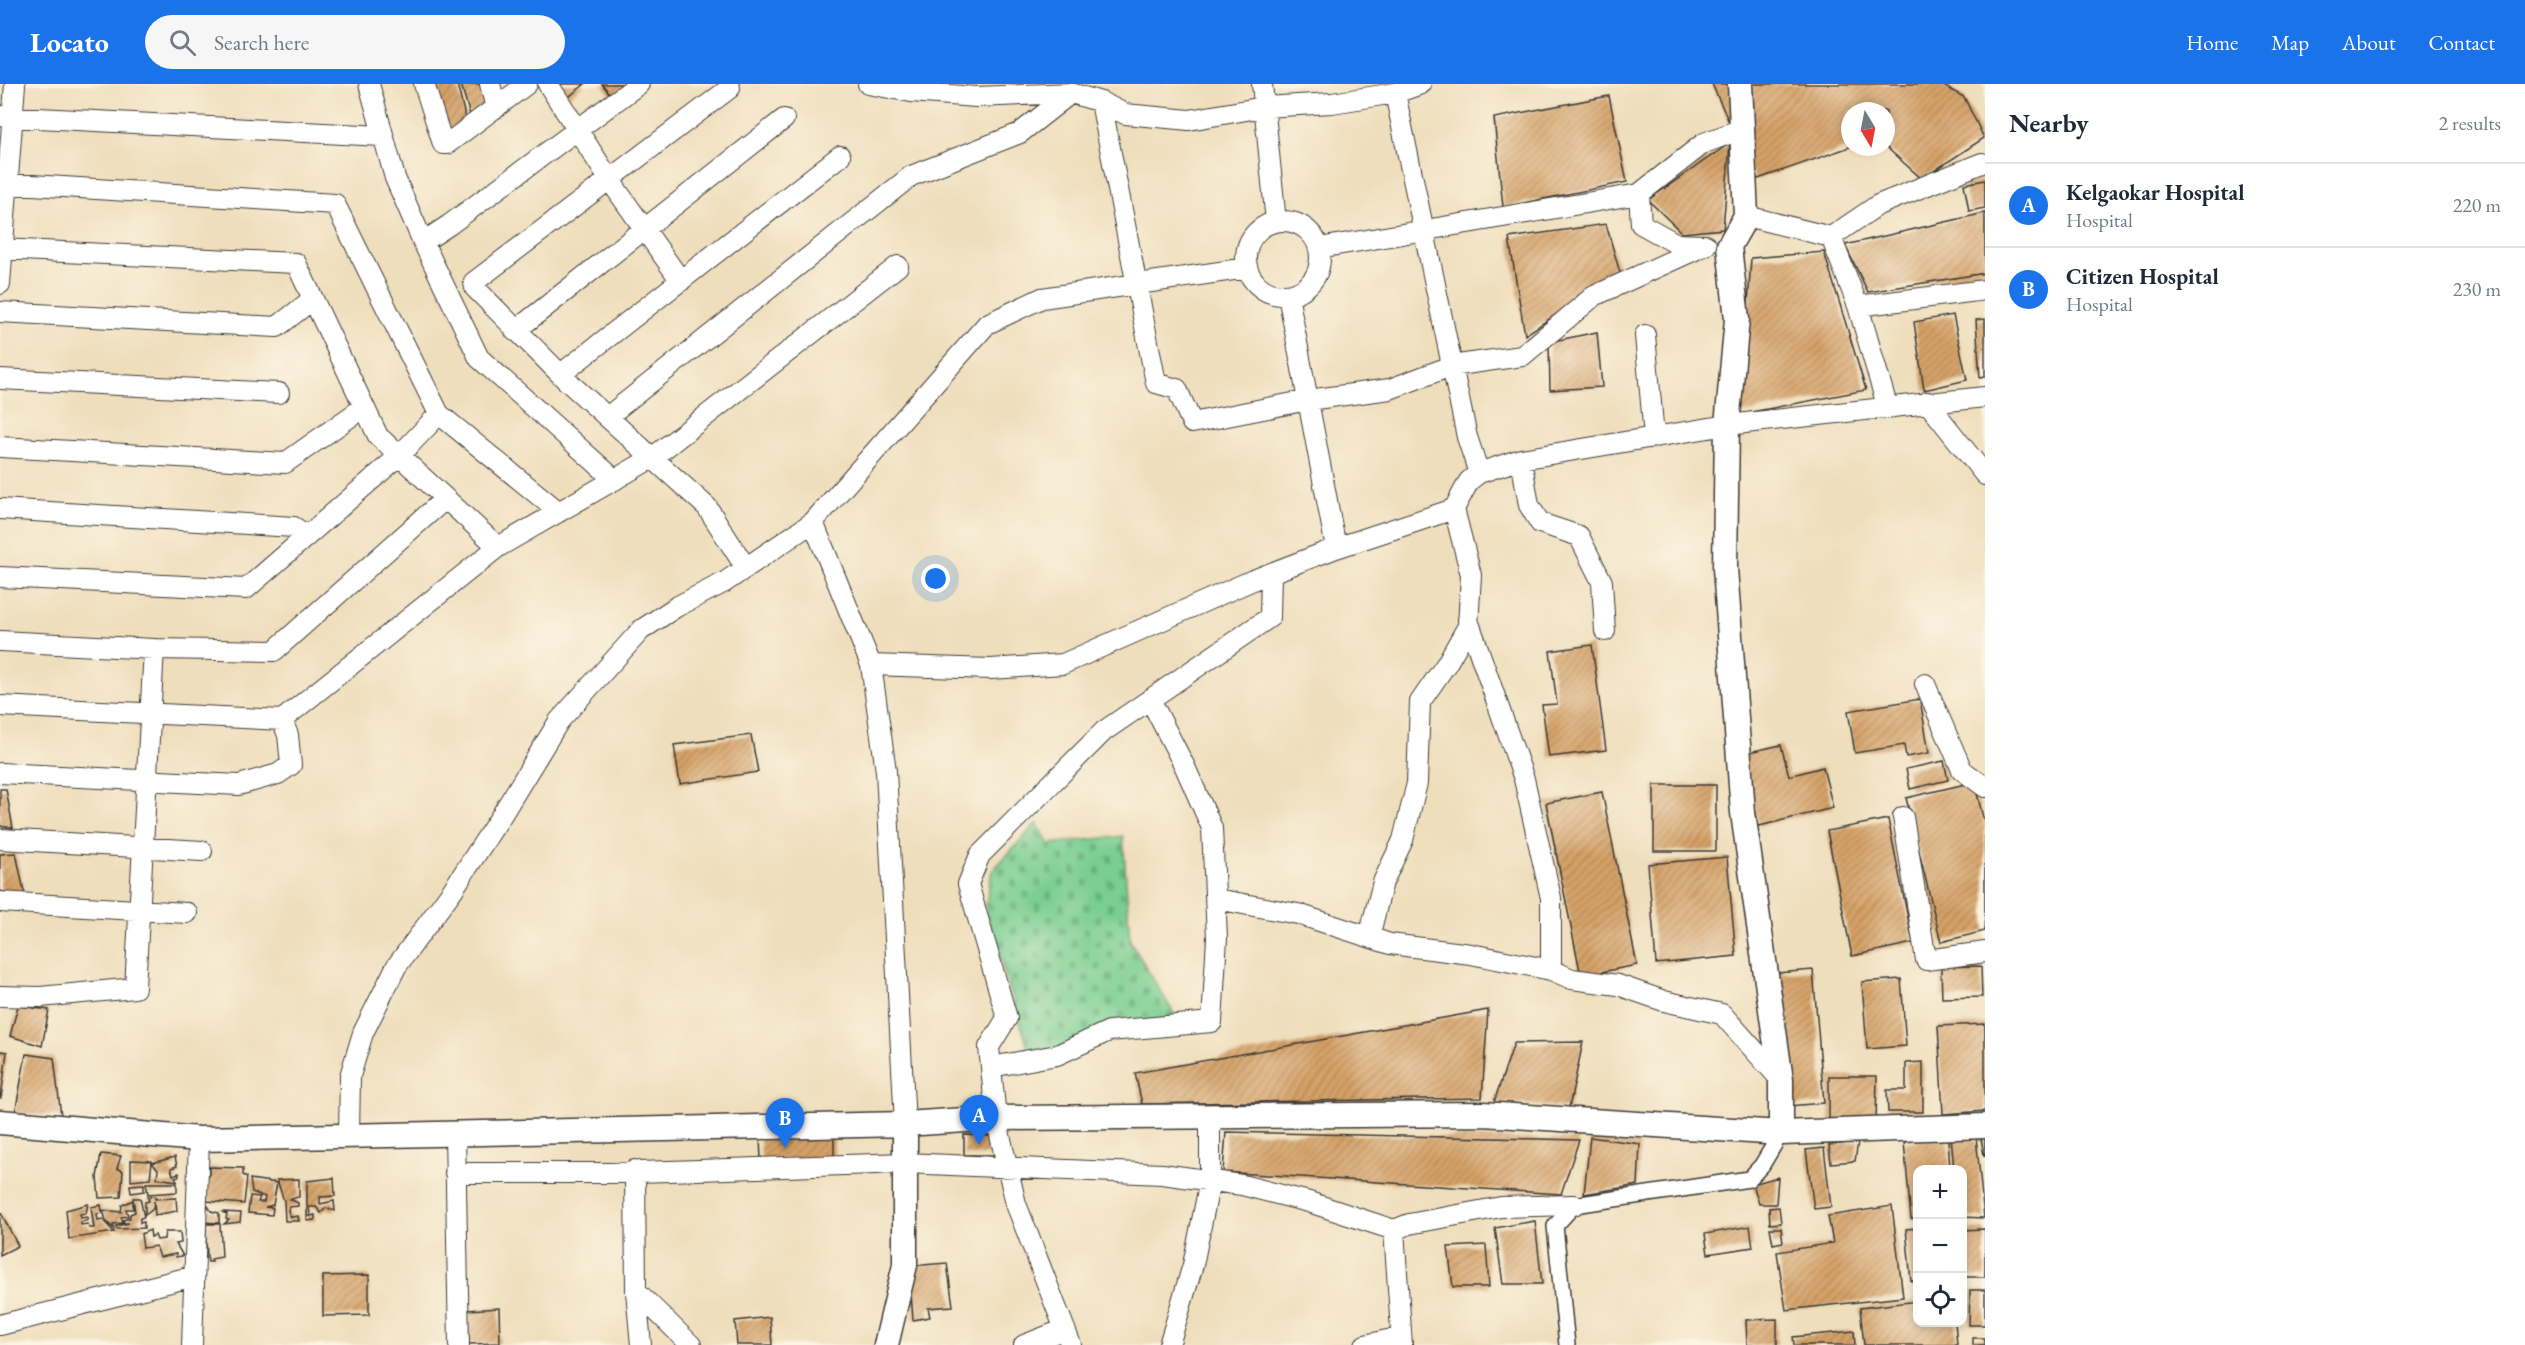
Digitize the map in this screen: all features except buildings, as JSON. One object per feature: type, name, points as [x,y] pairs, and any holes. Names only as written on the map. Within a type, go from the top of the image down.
[{"type":"street","points":[[0,284],[6,117],[15,84]]},
{"type":"street","points":[[369,84],[395,178],[479,358],[615,480]]},
{"type":"street","points":[[424,84],[442,144],[447,144],[527,84]]},
{"type":"street","points":[[490,84],[496,108]]},
{"type":"street","points":[[548,84],[609,179],[681,281]]},
{"type":"street","points":[[423,242],[639,84]]},
{"type":"street","points":[[868,84],[911,92],[976,98],[1071,93],[1101,102],[1125,114],[1189,120],[1264,107],[1332,103],[1395,93],[1421,84]]},
{"type":"street","points":[[1262,84],[1276,222]]},
{"type":"street","points":[[1101,102],[1156,383],[1177,389],[1192,423],[1308,400],[1390,390],[1451,366],[1522,356],[1594,296],[1718,245],[1746,216],[1740,84]]},
{"type":"street","points":[[730,88],[474,282],[475,288],[515,330],[707,507],[746,568]]},
{"type":"street","points":[[607,417],[911,176],[1020,133],[1071,93]]},
{"type":"street","points":[[1395,93],[1451,366],[1467,437],[1479,473]]},
{"type":"street","points":[[6,117],[382,135]]},
{"type":"street","points":[[515,330],[784,119]]},
{"type":"street","points":[[1319,248],[1640,194],[1704,143],[1742,129]]},
{"type":"street","points":[[561,374],[840,156]]},
{"type":"street","points":[[1746,216],[1831,237],[1878,205],[1982,163]]},
{"type":"street","points":[[3,183],[335,204],[440,414],[559,512]]},
{"type":"street","points":[[1640,194],[1641,224],[1677,244],[1718,245]]},
{"type":"street","points":[[1276,222],[1290,222],[1303,226],[1313,235],[1319,248],[1320,260],[1311,284],[1288,295],[1274,295],[1262,289],[1252,280],[1247,268],[1246,253],[1251,238],[1262,227],[1276,222]]},
{"type":"street","points":[[1831,237],[1858,306],[1888,409]]},
{"type":"street","points":[[455,1173],[609,1173],[635,1170],[905,1163],[1162,1174],[1242,1185],[1309,1202],[1394,1230],[1409,1224],[1501,1207],[1574,1205],[1749,1179],[1762,1166],[1781,1133],[1781,1080],[1743,813],[1725,568],[1727,425],[1737,319],[1718,245]]},
{"type":"street","points":[[1,249],[296,263],[378,436],[498,548]]},
{"type":"street","points":[[0,706],[282,720],[498,548],[652,458],[898,266]]},
{"type":"street","points":[[349,1135],[350,1076],[363,1033],[396,967],[452,891],[559,720],[641,630],[676,607],[725,582],[813,522],[987,324],[1042,298],[1247,268]]},
{"type":"street","points":[[1858,306],[1985,290]]},
{"type":"street","points":[[1288,295],[1336,548]]},
{"type":"street","points":[[0,312],[277,327],[313,299]]},
{"type":"street","points":[[1645,335],[1654,437]]},
{"type":"street","points":[[0,379],[279,393]]},
{"type":"street","points":[[1370,937],[1383,882],[1403,840],[1417,783],[1420,702],[1448,663],[1468,626],[1470,575],[1454,509],[1469,481],[1479,473],[1521,459],[1727,425],[1985,397]]},
{"type":"street","points":[[1927,402],[1985,475]]},
{"type":"street","points":[[0,447],[285,463],[364,407]]},
{"type":"street","points":[[0,577],[246,589],[399,456],[440,414]]},
{"type":"street","points":[[1521,459],[1529,505],[1540,523],[1579,536],[1602,582],[1605,631]]},
{"type":"street","points":[[0,641],[154,649],[274,651],[445,499]]},
{"type":"street","points":[[0,509],[294,527],[307,536]]},
{"type":"street","points":[[871,665],[991,669],[1062,664],[1271,573],[1336,548],[1454,509]]},
{"type":"street","points":[[813,522],[871,665],[886,771],[905,1124],[905,1265],[886,1345]]},
{"type":"street","points":[[1024,1345],[1068,1337],[1016,1204],[996,1118],[989,1047],[1007,1018],[968,884],[981,855],[1104,731],[1270,617],[1271,573]]},
{"type":"street","points":[[1468,620],[1524,779],[1551,898],[1551,970]]},
{"type":"street","points":[[0,996],[40,997],[135,988],[154,649]]},
{"type":"street","points":[[1925,684],[1962,770],[1985,787]]},
{"type":"street","points":[[991,1067],[1057,1055],[1109,1031],[1212,1022],[1216,899],[1212,828],[1185,767],[1150,699]]},
{"type":"street","points":[[0,773],[239,785],[278,774],[291,765],[288,735],[282,720]]},
{"type":"street","points":[[1904,817],[1926,960],[1985,952]]},
{"type":"street","points":[[0,839],[202,851]]},
{"type":"street","points":[[1216,899],[1298,914],[1390,944],[1471,954],[1551,970],[1572,979],[1618,984],[1664,1001],[1722,1014],[1781,1080]]},
{"type":"street","points":[[0,902],[187,913]]},
{"type":"street","points":[[0,1122],[199,1139],[905,1124],[996,1118],[1483,1114],[1781,1133],[1985,1126]]},
{"type":"street","points":[[1169,1345],[1193,1265],[1210,1181],[1210,1116]]},
{"type":"street","points":[[455,1132],[459,1345]]},
{"type":"street","points":[[192,1345],[199,1139]]},
{"type":"street","points":[[635,1170],[636,1291],[641,1345]]},
{"type":"street","points":[[1567,1345],[1555,1226],[1574,1205]]},
{"type":"street","points":[[1365,1345],[1401,1341],[1394,1230]]},
{"type":"street","points":[[0,1325],[195,1276]]},
{"type":"street","points":[[636,1291],[692,1345]]},
{"type":"green space","points":[[1037,823],[1049,844],[1123,836],[1130,941],[1176,1017],[1032,1060],[985,909],[992,871]]},
{"type":"place","name":"Kelgaokar Hospital","points":[[979,1145]]},
{"type":"place","name":"Citizen Hospital","points":[[785,1148]]}]
